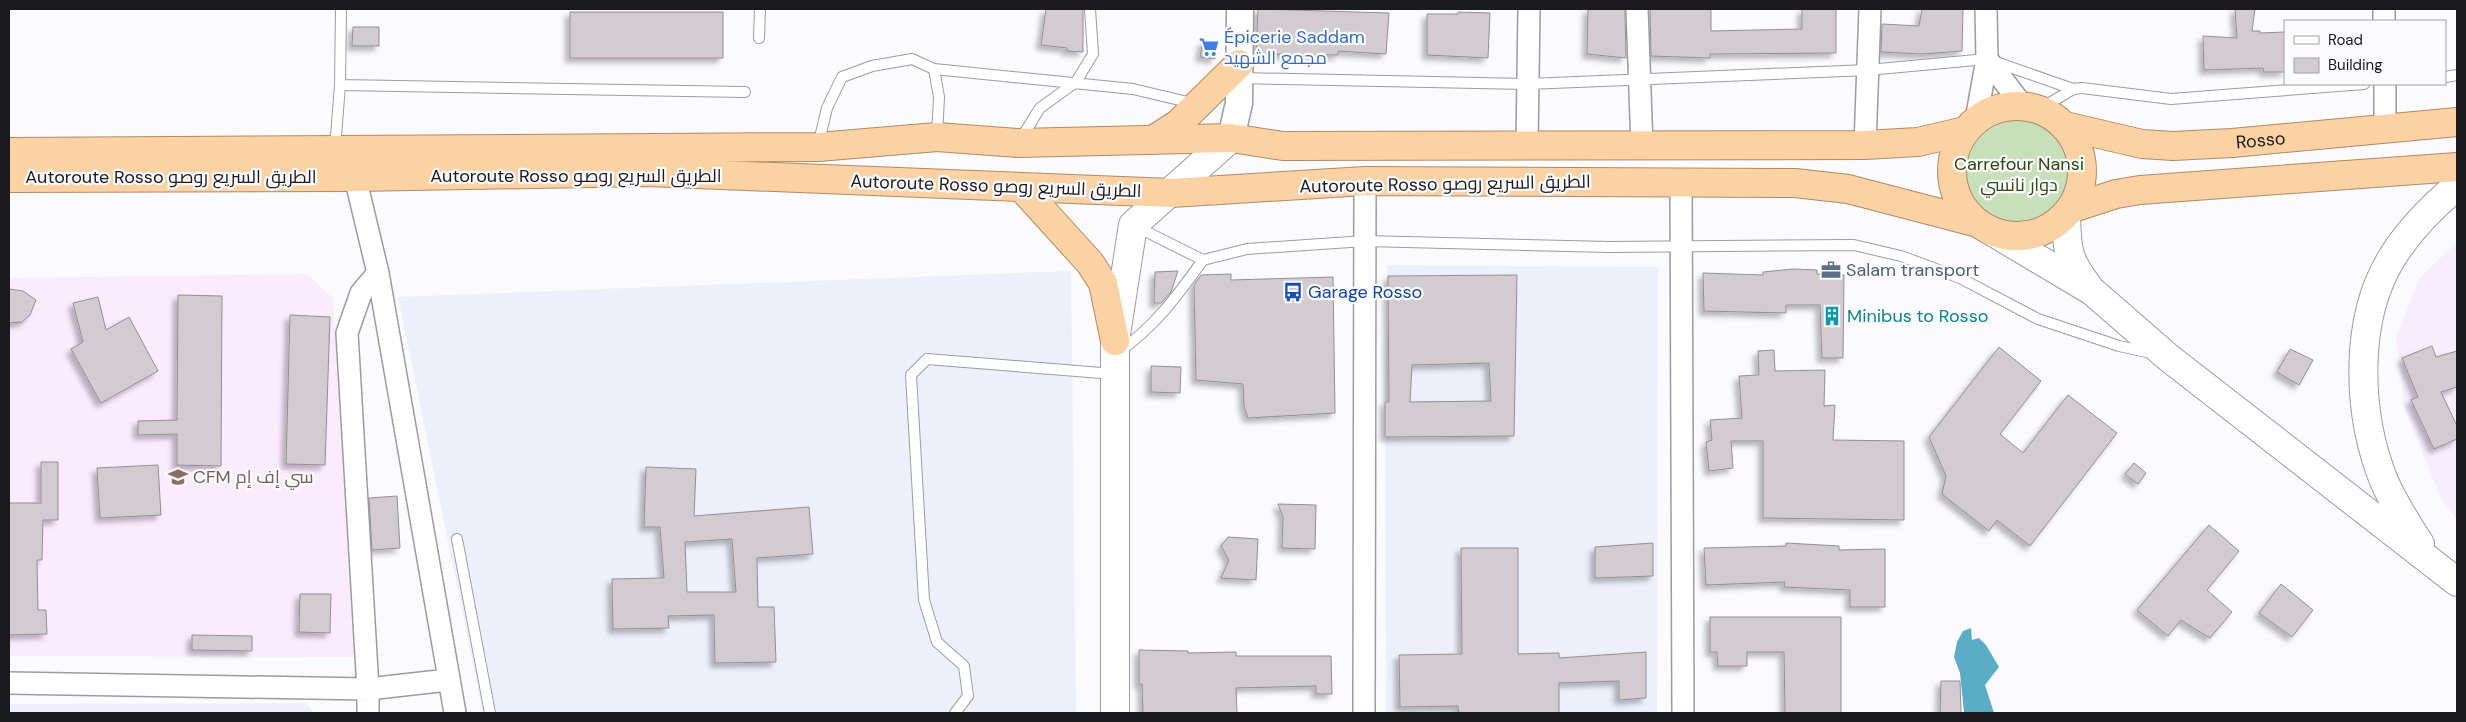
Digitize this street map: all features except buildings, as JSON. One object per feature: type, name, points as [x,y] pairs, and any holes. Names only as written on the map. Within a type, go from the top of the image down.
[{"type":"highway","points":[[1153,140],[1178,124],[1198,104],[1239,71]]},
{"type":"highway","points":[[2068,212],[2080,189],[2083,167],[2077,145],[2065,126],[2031,107],[1998,108],[1971,125],[1955,151],[1953,179],[1962,206],[1983,226],[2009,236],[2031,235],[2052,226],[2068,212],[2116,194],[2140,190],[2457,167]]},
{"type":"highway","name":"Rosso","points":[[2065,126],[2142,144],[2174,146],[2232,143],[2457,122]]},
{"type":"highway","name":"Autoroute Rosso الطريق السريع روصو","points":[[9,152],[818,147],[937,137],[1018,143],[1231,138],[1283,146],[1865,145],[1918,142],[1971,125]]},
{"type":"highway","name":"Autoroute Rosso الطريق السريع روصو","points":[[9,178],[355,177],[647,172],[1022,188],[1171,192],[1365,181],[1795,183],[1848,189],[1983,226]]},
{"type":"highway","points":[[1022,188],[1090,263],[1103,283],[1115,357]]},
{"type":"main road","points":[[1115,713],[1115,357],[1133,225],[1231,138]]},
{"type":"main road","points":[[2434,564],[2402,517],[2384,481],[2374,450],[2366,407],[2365,337],[2377,290],[2392,257],[2414,228],[2457,186]]},
{"type":"main road","points":[[2068,212],[2068,253],[2074,268],[2092,291]]},
{"type":"main road","points":[[1983,226],[2092,291],[2169,358],[2457,582]]},
{"type":"street","points":[[1231,138],[1239,103],[1240,9]]},
{"type":"street","points":[[1527,146],[1529,9]]},
{"type":"street","points":[[1636,9],[1642,146]]},
{"type":"street","points":[[1865,145],[1870,9]]},
{"type":"street","points":[[1971,125],[1986,59],[1986,9]]},
{"type":"street","points":[[1986,59],[2031,107]]},
{"type":"street","points":[[2385,85],[2385,129]]},
{"type":"street","points":[[355,177],[378,273],[455,713]]},
{"type":"street","points":[[1364,713],[1365,181]]},
{"type":"street","points":[[1681,182],[1683,713]]},
{"type":"street","points":[[368,713],[347,333],[361,293],[378,273]]},
{"type":"street","points":[[9,683],[368,689],[448,680]]},
{"type":"lane","points":[[335,150],[340,85],[341,9]]},
{"type":"lane","points":[[760,9],[760,38]]},
{"type":"lane","points":[[1018,143],[1040,108],[1076,82],[1093,54],[1090,9]]},
{"type":"lane","points":[[818,147],[827,108],[842,77],[872,66],[912,59],[934,69],[1133,89],[1198,104]]},
{"type":"lane","points":[[1239,71],[1528,84],[1868,70],[1986,59],[2074,89]]},
{"type":"lane","points":[[934,69],[939,97],[937,137]]},
{"type":"lane","points":[[340,85],[745,92]]},
{"type":"lane","points":[[2031,107],[2074,89],[2082,88],[2171,100],[2352,85]]},
{"type":"lane","points":[[1133,225],[1203,260],[1247,250],[1365,240],[1609,246],[1854,245],[1901,256],[1960,278],[2038,319],[2119,346],[2169,358]]},
{"type":"lane","points":[[955,713],[968,696],[964,666],[937,642],[924,600],[911,375],[927,359],[1115,357],[1167,310],[1203,260]]},
{"type":"lane","points":[[456,539],[490,713]]},
{"type":"shaded area","points":[[2457,242],[2457,521],[2440,496],[2404,406],[2396,338],[2419,279]]},
{"type":"shaded area","points":[[1387,265],[1658,267],[1657,713],[1386,713],[1385,402]]},
{"type":"shaded area","points":[[1071,271],[1076,713],[483,713],[398,297]]},
{"type":"shaded area","name":"CFM سي إف إم","points":[[307,274],[333,298],[361,657],[9,656],[9,278]]},
{"type":"shaded area","points":[[306,703],[314,713],[9,713],[9,704]]},
{"type":"green space","name":"Carrefour Nansi دوار نانسي","points":[[2020,120],[2041,124],[2058,136],[2070,153],[2074,174],[2070,195],[2058,212],[2041,224],[2020,228],[1999,224],[1982,212],[1970,195],[1966,174],[1970,153],[1982,136],[1999,124]]},
{"type":"water","points":[[1971,628],[1972,640],[1979,638],[1986,645],[1999,667],[1985,685],[1994,713],[1964,712],[1960,673],[1954,657],[1957,642],[1963,631]]},
{"type":"place","name":"Épicerie Saddam مجمع الشهيد","points":[[1209,47]]},
{"type":"place","name":"Salam transport","points":[[1831,270]]},
{"type":"place","name":"Garage Rosso","points":[[1293,292]]},
{"type":"place","name":"Minibus to Rosso","points":[[1832,316]]},
{"type":"place","name":"CFM سي إف إم","points":[[178,477]]}]
